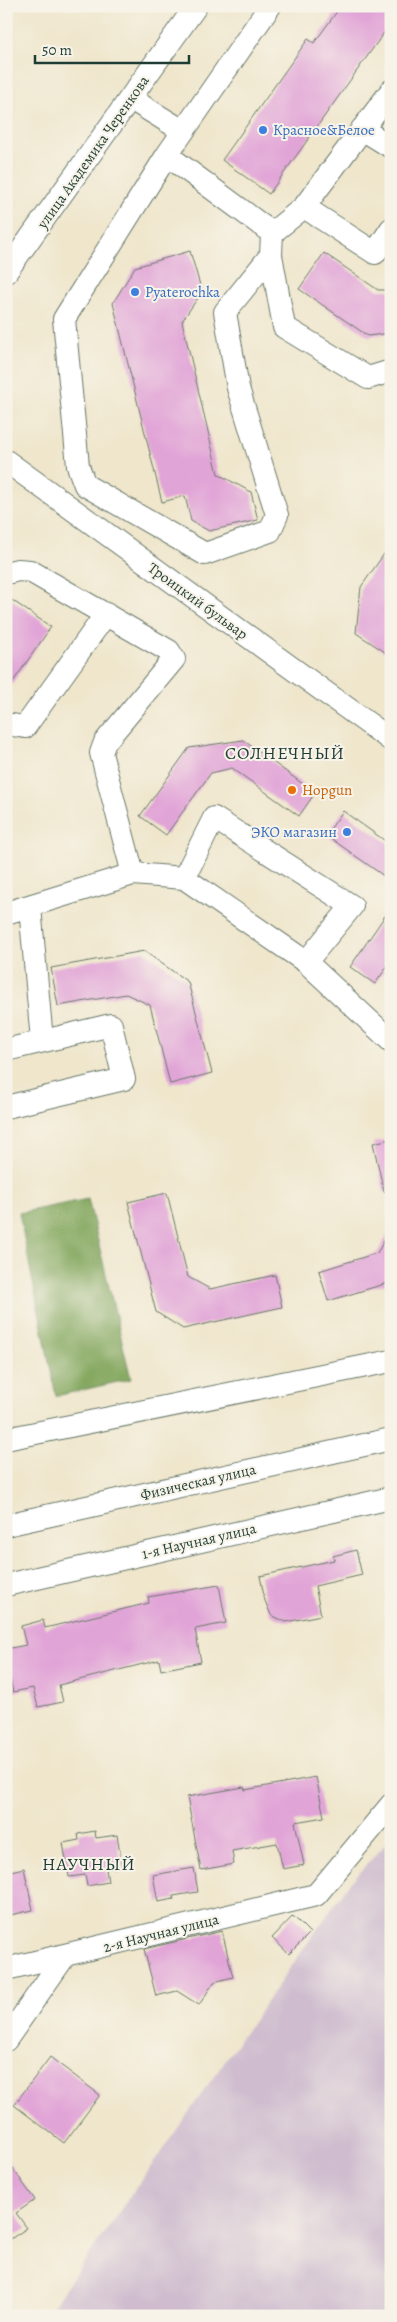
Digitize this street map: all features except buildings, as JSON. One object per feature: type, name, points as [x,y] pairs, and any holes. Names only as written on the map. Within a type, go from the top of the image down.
[{"type":"street","name":"улица Академика Черенкова","points":[[9,264],[131,99],[196,6]]},
{"type":"street","points":[[270,6],[167,155],[64,319],[78,466],[85,485],[205,554],[270,531],[277,515],[238,388],[225,312],[270,255]]},
{"type":"street","points":[[391,91],[304,207],[272,233],[270,255],[284,327],[368,378],[391,371]]},
{"type":"street","points":[[131,99],[183,131]]},
{"type":"street","points":[[362,129],[391,147]]},
{"type":"street","points":[[167,155],[272,233]]},
{"type":"street","points":[[304,207],[375,253],[391,229]]},
{"type":"street","name":"Троицкий бульвар","points":[[6,461],[391,740]]},
{"type":"street","points":[[6,573],[18,570],[30,571],[169,651],[174,659],[105,742],[102,753],[133,874]]},
{"type":"street","points":[[6,724],[25,727],[106,614]]},
{"type":"street","points":[[184,878],[214,818],[352,906],[306,962]]},
{"type":"street","points":[[6,913],[133,874],[184,878],[306,962],[391,1041]]},
{"type":"street","points":[[30,906],[42,1041]]},
{"type":"street","points":[[6,1050],[111,1025],[124,1079],[6,1107]]},
{"type":"street","points":[[6,1439],[391,1361]]},
{"type":"street","name":"Физическая улица","points":[[6,1525],[391,1439]]},
{"type":"street","name":"1-я Научная улица","points":[[6,1585],[391,1498]]},
{"type":"street","name":"2-я Научная улица","points":[[6,1969],[64,1957],[316,1895],[391,1805]]},
{"type":"street","points":[[6,2040],[64,1957]]},
{"type":"shaded area","points":[[391,1838],[391,2316],[46,2316],[349,1884]]},
{"type":"green space","points":[[88,1199],[131,1379],[56,1396],[19,1213]]},
{"type":"place","name":"Красное&Белое","points":[[263,130]]},
{"type":"place","name":"Pyaterochka","points":[[135,292]]},
{"type":"place","name":"Hopgun","points":[[292,790]]},
{"type":"place","name":"ЭКО магазин","points":[[347,832]]},
{"type":"district","name":"СОЛНЕЧНЫЙ","points":[[285,753]]},
{"type":"district","name":"НАУЧНЫЙ","points":[[89,1864]]}]
